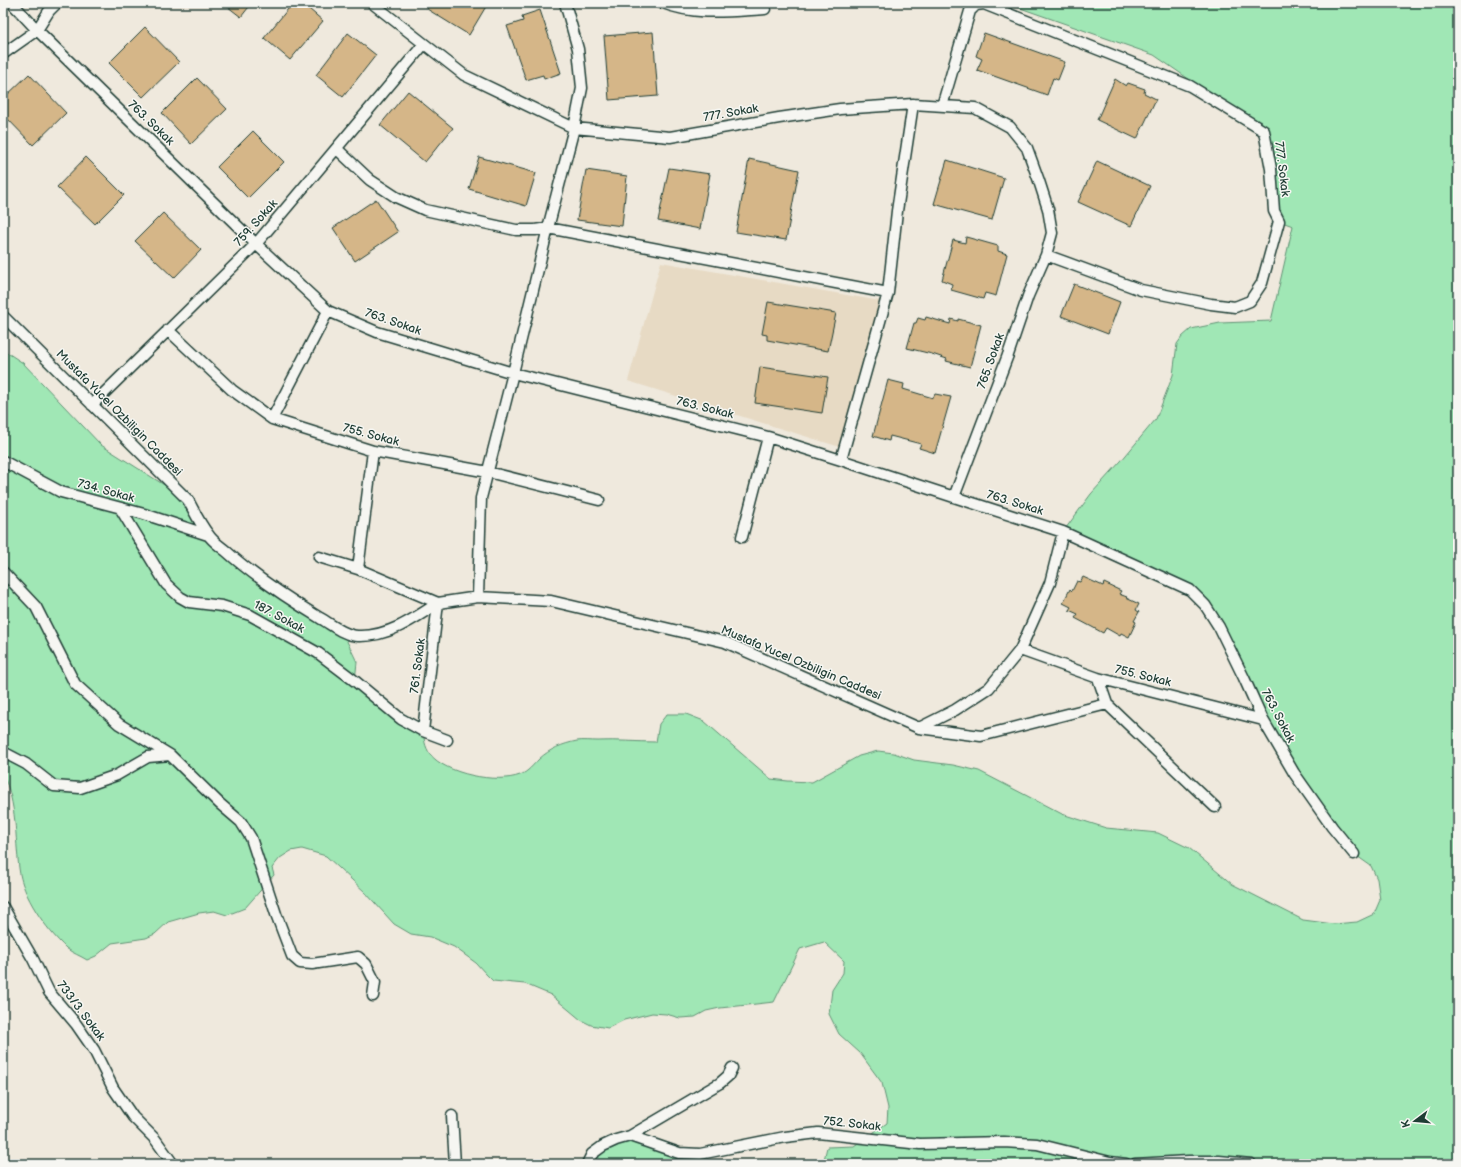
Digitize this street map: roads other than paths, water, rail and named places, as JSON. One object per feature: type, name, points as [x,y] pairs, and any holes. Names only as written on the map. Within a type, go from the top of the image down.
[{"type":"street","name":"763. Sokak","points":[[12,3],[37,30],[256,244],[328,311],[377,332],[513,373],[768,437],[841,460],[954,498],[1063,532],[1190,590],[1205,605],[1219,627],[1263,720],[1294,773],[1332,827],[1354,854]]},
{"type":"street","points":[[3,54],[37,30],[57,3]]},
{"type":"street","name":"777. Sokak","points":[[372,3],[464,75],[574,128],[670,137],[840,109],[914,104],[975,108],[1010,127],[1027,148],[1040,181],[1048,209],[1052,233]]},
{"type":"street","points":[[478,597],[481,498],[574,128],[582,88],[578,48],[565,3]]},
{"type":"street","points":[[663,3],[673,7],[710,12],[765,9]]},
{"type":"street","name":"777. Sokak","points":[[942,106],[970,11],[976,5],[984,4],[1190,86],[1264,131],[1271,169],[1274,211],[1279,221],[1262,283],[1250,301],[1235,307],[1211,304],[1141,290],[1046,255]]},
{"type":"street","name":"759. Sokak","points":[[92,405],[256,244],[424,44]]},
{"type":"street","points":[[841,460],[888,293],[897,211],[914,104]]},
{"type":"street","points":[[337,149],[370,180],[396,197],[425,210],[516,230],[548,228],[888,293]]},
{"type":"street","name":"765. Sokak","points":[[954,498],[1008,355],[1028,296],[1046,255],[1052,233]]},
{"type":"street","points":[[272,419],[328,311]]},
{"type":"street","name":"Mustafa Yucel Ozbiligin Caddesi","points":[[3,316],[188,500],[208,535]]},
{"type":"street","name":"755. Sokak","points":[[168,330],[232,390],[272,419],[373,452],[488,472],[599,500]]},
{"type":"street","points":[[742,537],[768,437]]},
{"type":"street","points":[[358,569],[373,452]]},
{"type":"street","name":"734. Sokak","points":[[3,461],[61,492],[144,514],[208,535]]},
{"type":"street","name":"187. Sokak","points":[[120,508],[166,584],[180,597],[189,602],[222,606],[250,614],[318,653],[401,719],[423,731],[447,740]]},
{"type":"street","points":[[919,728],[955,710],[989,688],[1020,650],[1050,583],[1063,532]]},
{"type":"street","points":[[208,535],[240,564],[262,581],[342,631],[356,636],[372,636],[391,630],[411,621],[438,603]]},
{"type":"street","points":[[319,557],[358,569],[438,603]]},
{"type":"street","points":[[3,572],[36,607],[75,684],[119,724],[170,755],[220,804],[241,822],[252,838],[276,914],[292,956],[300,963],[312,964],[358,957],[366,964],[375,982],[373,996]]},
{"type":"street","name":"Mustafa Yucel Ozbiligin Caddesi","points":[[438,603],[478,597],[552,601],[725,642],[919,728],[981,736],[1107,704]]},
{"type":"street","name":"761. Sokak","points":[[423,731],[438,603]]},
{"type":"street","name":"755. Sokak","points":[[1020,650],[1098,678],[1263,720]]},
{"type":"street","points":[[1098,678],[1107,704],[1215,807]]},
{"type":"street","points":[[3,752],[26,764],[54,786],[80,788],[117,775],[148,757],[170,755]]},
{"type":"street","name":"733/3. Sokak","points":[[3,907],[33,959],[49,992],[76,1024],[94,1050],[113,1088],[133,1117],[155,1139],[173,1164]]},
{"type":"street","points":[[587,1164],[592,1154],[603,1146],[630,1136],[720,1083],[728,1076],[732,1068]]},
{"type":"street","points":[[452,1116],[455,1164]]},
{"type":"street","name":"752. Sokak","points":[[630,1136],[679,1153],[700,1154],[818,1133],[920,1144],[1004,1142],[1037,1144],[1110,1162],[1126,1164]]},
{"type":"street","points":[[1135,1164],[1189,1161],[1219,1161],[1251,1164]]}]
